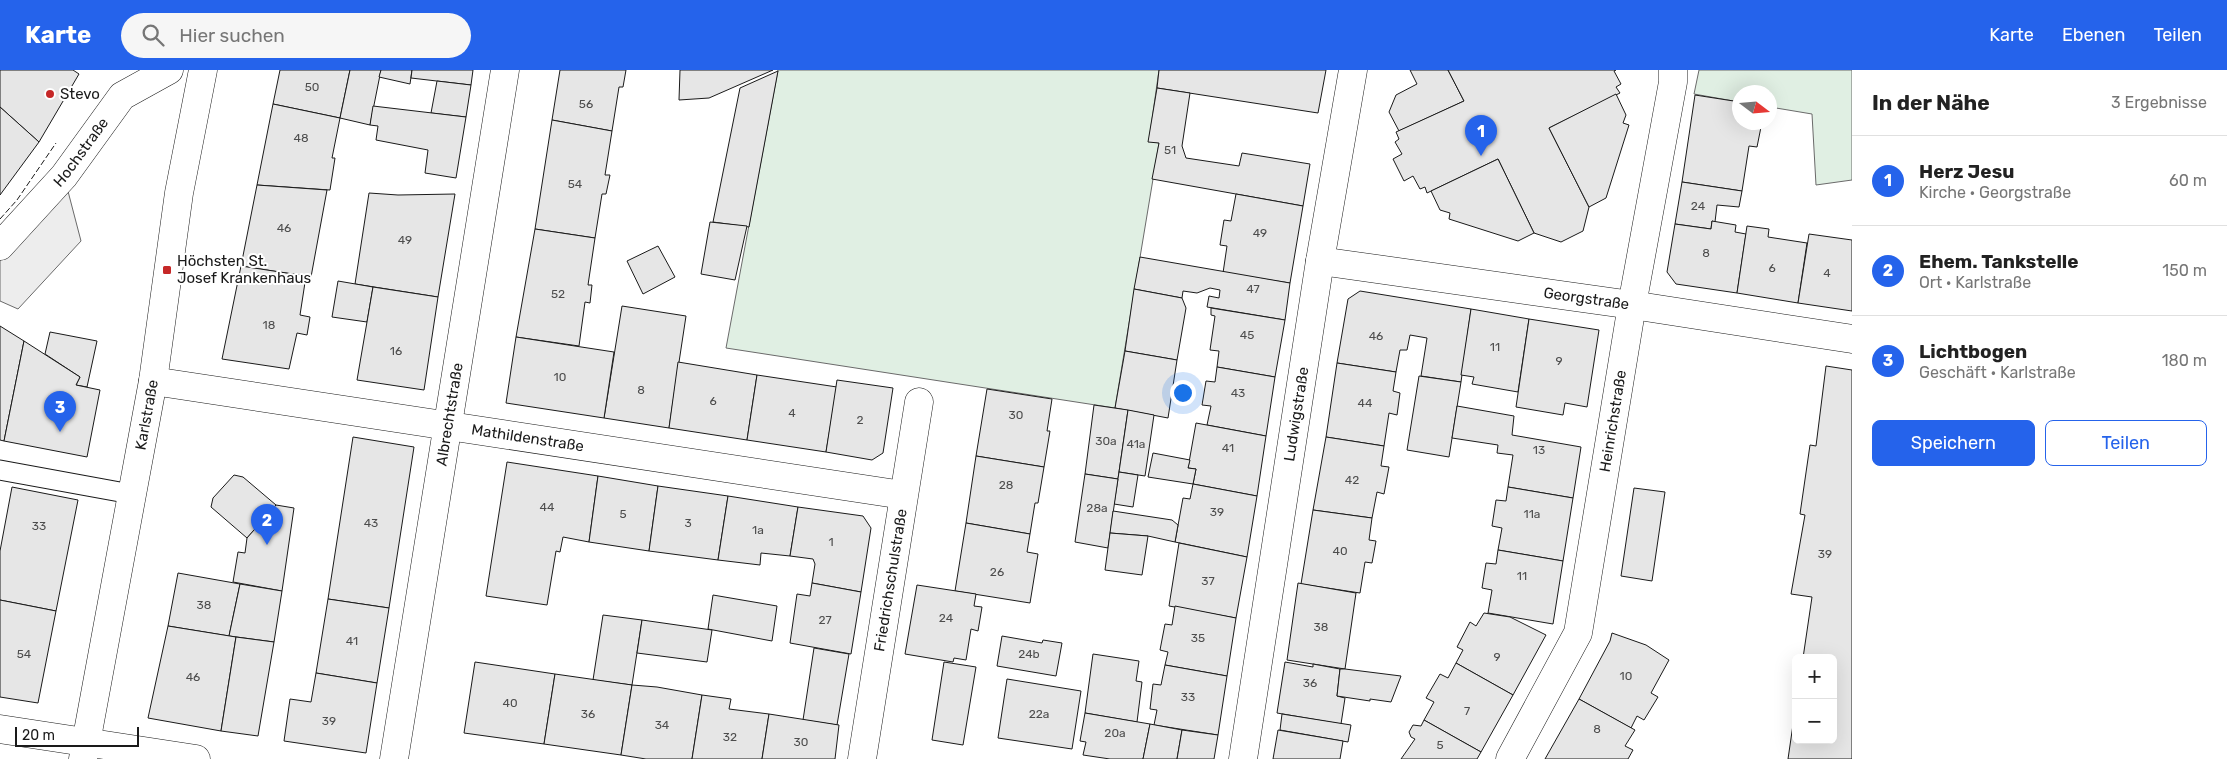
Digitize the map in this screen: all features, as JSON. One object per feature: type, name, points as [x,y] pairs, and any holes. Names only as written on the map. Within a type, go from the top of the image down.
[{"type":"street","name":"Hochstraße","points":[[0,246],[64,176],[122,96],[169,70]]},
{"type":"street","name":"Karlstraße","points":[[84,750],[153,381],[179,193],[203,70]]},
{"type":"street","name":"Albrechtstraße","points":[[394,759],[505,70]]},
{"type":"street","name":"Ludwigstraße","points":[[1243,759],[1320,261],[1353,70]]},
{"type":"street","name":"Heinrichstraße","points":[[1510,759],[1578,633],[1632,305],[1674,82],[1673,70]]},
{"type":"street","name":"Georgstraße","points":[[1320,261],[1632,305],[1852,339]]},
{"type":"street","name":"Mathildenstraße","points":[[153,381],[902,495]]},
{"type":"street","name":"Friedrichschulstraße","points":[[862,759],[902,495],[919,402]]},
{"type":"street","points":[[0,729],[84,750],[196,759]]},
{"type":"lane","points":[[0,470],[131,494]]},
{"type":"green space","points":[[778,70],[1159,70],[1149,141],[1159,143],[1115,408],[726,348]]},
{"type":"green space","points":[[1699,70],[1852,70],[1852,180],[1816,185],[1812,114],[1777,108],[1777,85],[1732,85],[1732,101],[1694,94]]},
{"type":"shaded area","points":[[64,176],[81,241],[18,309],[0,301],[0,246]]},
{"type":"building","points":[[0,70],[73,70],[79,74],[39,142],[0,107]]},
{"type":"building","points":[[280,70],[350,70],[340,118],[273,104]]},
{"type":"building","points":[[350,70],[381,70],[370,125],[340,118]]},
{"type":"building","points":[[381,70],[412,70],[410,84],[379,77]]},
{"type":"building","points":[[412,70],[473,70],[471,85],[411,78]]},
{"type":"building","points":[[560,70],[626,70],[623,87],[619,87],[612,131],[552,120]]},
{"type":"building","points":[[680,70],[773,70],[709,98],[679,100]]},
{"type":"building","points":[[1159,70],[1326,70],[1318,113],[1157,88]]},
{"type":"building","points":[[1410,70],[1448,70],[1464,101],[1399,131],[1389,112],[1396,95],[1417,84]]},
{"type":"building","points":[[1448,70],[1616,70],[1614,71],[1621,84],[1616,87],[1620,93],[1549,128],[1589,207],[1583,231],[1561,242],[1534,233],[1498,159],[1427,193],[1425,187],[1420,189],[1413,176],[1404,181],[1393,159],[1402,154],[1395,142],[1399,139],[1396,132],[1464,101]]},
{"type":"building","points":[[778,71],[749,227],[713,222],[740,88]]},
{"type":"building","points":[[437,81],[471,85],[466,117],[431,113]]},
{"type":"building","points":[[1157,88],[1190,93],[1182,146],[1186,158],[1239,166],[1242,153],[1310,164],[1303,206],[1152,179],[1159,143],[1148,142]]},
{"type":"building","points":[[1616,94],[1626,115],[1623,123],[1629,125],[1606,198],[1589,207],[1549,128]]},
{"type":"building","points":[[1695,95],[1732,101],[1732,130],[1760,130],[1757,147],[1749,146],[1742,191],[1682,182]]},
{"type":"building","points":[[273,104],[340,118],[332,158],[335,158],[330,190],[257,185]]},
{"type":"building","points":[[373,106],[466,117],[456,178],[425,173],[428,150],[376,140],[378,126],[370,125]]},
{"type":"building","points":[[0,107],[39,142],[0,195]]},
{"type":"building","points":[[552,120],[612,131],[605,175],[610,175],[606,194],[602,194],[595,238],[535,229]]},
{"type":"building","points":[[1498,159],[1534,233],[1518,241],[1449,219],[1450,213],[1440,210],[1431,191]]},
{"type":"building","points":[[1682,182],[1742,191],[1739,207],[1717,205],[1715,222],[1712,221],[1711,229],[1675,224]]},
{"type":"building","points":[[257,185],[327,190],[311,277],[241,266]]},
{"type":"building","points":[[369,193],[398,195],[455,194],[438,297],[355,284]]},
{"type":"building","points":[[1236,194],[1303,206],[1290,283],[1223,273],[1227,246],[1220,245],[1224,220],[1231,221]]},
{"type":"building","points":[[1712,221],[1736,225],[1735,232],[1746,234],[1737,293],[1676,284],[1667,272],[1675,224],[1711,229]]},
{"type":"building","points":[[710,222],[747,226],[735,280],[701,274]]},
{"type":"building","points":[[1747,226],[1769,229],[1768,237],[1807,243],[1798,303],[1737,293]]},
{"type":"building","points":[[535,229],[595,238],[588,285],[592,285],[590,303],[585,302],[579,346],[516,337]]},
{"type":"building","points":[[1809,234],[1852,240],[1852,311],[1798,303]]},
{"type":"building","points":[[658,246],[675,277],[643,294],[627,261]]},
{"type":"building","points":[[1140,257],[1290,283],[1285,320],[1207,307],[1209,296],[1219,298],[1220,290],[1210,288],[1197,293],[1183,291],[1182,298],[1134,289]]},
{"type":"building","points":[[241,266],[306,276],[300,315],[310,317],[307,335],[297,333],[289,369],[222,359]]},
{"type":"building","points":[[338,281],[373,287],[367,322],[332,317]]},
{"type":"building","points":[[373,287],[438,297],[424,390],[357,380]]},
{"type":"building","points":[[1134,289],[1182,298],[1186,308],[1177,360],[1125,351]]},
{"type":"building","points":[[1360,291],[1471,309],[1461,382],[1421,376],[1427,338],[1410,335],[1407,350],[1400,350],[1396,372],[1337,363],[1348,299]]},
{"type":"building","points":[[622,306],[686,316],[669,428],[604,418]]},
{"type":"building","points":[[1211,308],[1285,320],[1275,377],[1217,367],[1219,351],[1210,350],[1215,316],[1211,315]]},
{"type":"building","points":[[1471,309],[1529,319],[1518,392],[1472,384],[1474,377],[1461,375]]},
{"type":"building","points":[[1529,319],[1599,330],[1587,407],[1565,403],[1563,415],[1516,407]]},
{"type":"building","points":[[0,326],[24,341],[4,441],[0,440]]},
{"type":"building","points":[[50,332],[97,341],[87,387],[76,385],[80,377],[45,354]]},
{"type":"building","points":[[516,337],[614,352],[604,418],[506,403]]},
{"type":"building","points":[[24,341],[80,377],[76,385],[100,390],[87,457],[4,441]]},
{"type":"building","points":[[1125,351],[1177,360],[1168,418],[1115,408]]},
{"type":"building","points":[[678,362],[757,375],[747,440],[669,428]]},
{"type":"building","points":[[1337,363],[1396,372],[1393,391],[1400,393],[1397,415],[1389,413],[1384,446],[1326,437]]},
{"type":"building","points":[[1826,366],[1852,370],[1852,759],[1788,759],[1792,732],[1792,744],[1837,744],[1837,654],[1804,654],[1812,597],[1791,594],[1805,515],[1800,514],[1810,445],[1816,446]]},
{"type":"building","points":[[1217,367],[1275,377],[1266,436],[1207,425],[1211,406],[1202,405],[1206,381],[1215,382]]},
{"type":"building","points":[[757,375],[837,387],[826,452],[747,440]]},
{"type":"building","points":[[1419,376],[1461,382],[1449,457],[1407,450]]},
{"type":"building","points":[[837,380],[893,388],[883,453],[872,460],[826,452]]},
{"type":"building","points":[[987,389],[1052,399],[1047,431],[1050,431],[1044,467],[976,456]]},
{"type":"building","points":[[1094,405],[1128,410],[1118,479],[1085,474]]},
{"type":"building","points":[[1457,406],[1514,416],[1512,435],[1581,447],[1573,498],[1508,487],[1513,455],[1497,453],[1498,445],[1452,438]]},
{"type":"building","points":[[1128,410],[1154,415],[1145,476],[1119,472]]},
{"type":"building","points":[[1196,423],[1266,436],[1257,496],[1193,484],[1196,469],[1188,468]]},
{"type":"building","points":[[353,437],[414,447],[389,608],[328,599]]},
{"type":"building","points":[[1326,437],[1384,446],[1381,466],[1389,467],[1384,494],[1377,492],[1372,518],[1313,510]]},
{"type":"building","points":[[1153,453],[1190,460],[1188,468],[1196,469],[1193,484],[1148,477]]},
{"type":"building","points":[[976,456],[1044,467],[1030,534],[966,523]]},
{"type":"building","points":[[507,462],[598,476],[589,542],[563,537],[560,552],[556,551],[547,605],[486,596]]},
{"type":"building","points":[[1119,472],[1138,475],[1133,507],[1114,504]]},
{"type":"building","points":[[1085,474],[1118,479],[1108,548],[1075,542]]},
{"type":"building","points":[[234,475],[243,477],[276,505],[247,538],[211,507],[213,498]]},
{"type":"building","points":[[598,476],[658,486],[649,551],[589,542]]},
{"type":"building","points":[[1193,484],[1257,496],[1247,557],[1175,542],[1183,498],[1190,499]]},
{"type":"building","points":[[658,486],[728,496],[718,560],[649,551]]},
{"type":"building","points":[[12,487],[78,500],[56,611],[0,600],[0,551]]},
{"type":"building","points":[[1508,487],[1573,498],[1563,561],[1498,550],[1502,528],[1492,526],[1496,500],[1506,501]]},
{"type":"building","points":[[1634,488],[1665,492],[1652,581],[1621,576]]},
{"type":"building","points":[[728,496],[798,507],[790,556],[761,553],[760,565],[718,560]]},
{"type":"building","points":[[276,505],[294,508],[282,591],[233,582],[238,552],[245,553],[247,538]]},
{"type":"building","points":[[798,507],[863,516],[871,528],[861,592],[812,583],[815,564],[813,559],[790,556]]},
{"type":"building","points":[[1313,510],[1372,518],[1369,540],[1376,541],[1372,563],[1365,562],[1360,593],[1301,584]]},
{"type":"building","points":[[1113,511],[1172,520],[1178,525],[1175,542],[1148,536],[1110,533]]},
{"type":"building","points":[[966,523],[1030,534],[1027,552],[1038,554],[1030,603],[955,591]]},
{"type":"building","points":[[1110,533],[1148,536],[1142,575],[1105,570]]},
{"type":"building","points":[[1179,543],[1247,557],[1236,618],[1169,606]]},
{"type":"building","points":[[1498,550],[1563,561],[1553,624],[1488,613],[1492,590],[1482,588],[1486,563],[1496,564]]},
{"type":"building","points":[[178,573],[240,584],[229,636],[168,626]]},
{"type":"building","points":[[812,583],[861,592],[851,654],[790,643],[797,594],[810,596]]},
{"type":"building","points":[[1298,583],[1356,593],[1345,669],[1287,660]]},
{"type":"building","points":[[240,584],[282,591],[274,642],[229,636]]},
{"type":"building","points":[[917,585],[976,594],[974,606],[982,607],[978,631],[971,629],[966,660],[954,658],[953,662],[905,654]]},
{"type":"building","points":[[713,595],[777,606],[772,641],[708,629]]},
{"type":"building","points":[[328,599],[389,608],[377,683],[316,673]]},
{"type":"building","points":[[0,600],[56,611],[38,703],[0,697]]},
{"type":"building","points":[[1175,606],[1236,618],[1227,676],[1165,665],[1168,652],[1160,650],[1165,624],[1172,625]]},
{"type":"building","points":[[1484,613],[1510,617],[1546,635],[1513,695],[1456,663],[1463,650],[1457,647],[1470,622],[1476,626]]},
{"type":"building","points":[[603,615],[642,620],[632,685],[593,680]]},
{"type":"building","points":[[642,620],[712,630],[707,662],[637,653]]},
{"type":"building","points":[[168,626],[236,637],[221,731],[148,718]]},
{"type":"building","points":[[1612,633],[1646,645],[1669,660],[1651,693],[1658,697],[1644,720],[1637,716],[1631,728],[1579,699],[1610,641]]},
{"type":"building","points":[[1002,636],[1042,643],[1043,640],[1062,643],[1056,676],[997,666]]},
{"type":"building","points":[[236,637],[274,642],[258,736],[221,731]]},
{"type":"building","points":[[814,648],[849,654],[837,725],[803,720]]},
{"type":"building","points":[[1093,654],[1139,661],[1136,681],[1142,682],[1137,722],[1085,713]]},
{"type":"building","points":[[475,662],[555,674],[544,744],[464,733]]},
{"type":"building","points":[[944,662],[976,667],[963,745],[932,740]]},
{"type":"building","points":[[1285,662],[1313,667],[1313,664],[1340,669],[1337,696],[1345,698],[1341,724],[1277,713]]},
{"type":"building","points":[[1456,663],[1513,695],[1481,752],[1424,720],[1434,702],[1426,698],[1440,674],[1448,678]]},
{"type":"building","points":[[1165,665],[1227,676],[1218,735],[1154,725],[1157,710],[1150,709],[1153,684],[1161,685]]},
{"type":"building","points":[[1340,669],[1401,676],[1391,702],[1370,699],[1370,701],[1337,696]]},
{"type":"building","points":[[316,673],[377,683],[366,753],[284,741],[290,699],[311,702]]},
{"type":"building","points":[[555,674],[632,685],[621,755],[544,744]]},
{"type":"building","points":[[1007,679],[1081,691],[1072,749],[998,738]]},
{"type":"building","points":[[632,685],[657,687],[702,695],[692,759],[646,759],[621,755]]},
{"type":"building","points":[[702,695],[731,699],[729,709],[769,714],[762,759],[692,759]]},
{"type":"building","points":[[1579,699],[1635,730],[1625,746],[1633,750],[1628,759],[1545,759]]},
{"type":"building","points":[[1085,713],[1150,724],[1143,759],[1110,759],[1083,755],[1086,742],[1080,741]]},
{"type":"building","points":[[769,714],[839,725],[835,759],[762,759]]},
{"type":"building","points":[[1282,714],[1351,725],[1348,742],[1280,730]]},
{"type":"building","points":[[1424,720],[1481,752],[1477,759],[1401,759],[1415,739],[1411,737],[1409,732],[1413,725],[1421,726]]},
{"type":"building","points":[[1150,724],[1182,730],[1177,759],[1143,759]]},
{"type":"building","points":[[1182,730],[1218,735],[1214,759],[1177,759]]},
{"type":"building","points":[[1278,730],[1343,741],[1340,759],[1273,759]]},
{"type":"fence","points":[[0,219],[17,200],[56,143]]},
{"type":"place","name":"Stevo","points":[[50,94]]},
{"type":"place","name":"Herz Jesu","points":[[1481,156]]},
{"type":"place","name":"Höchsten St. Josef Krankenhaus","points":[[167,270]]},
{"type":"place","name":"Lichtbogen","points":[[60,432]]},
{"type":"place","name":"Ehem. Tankstelle","points":[[267,545]]}]
